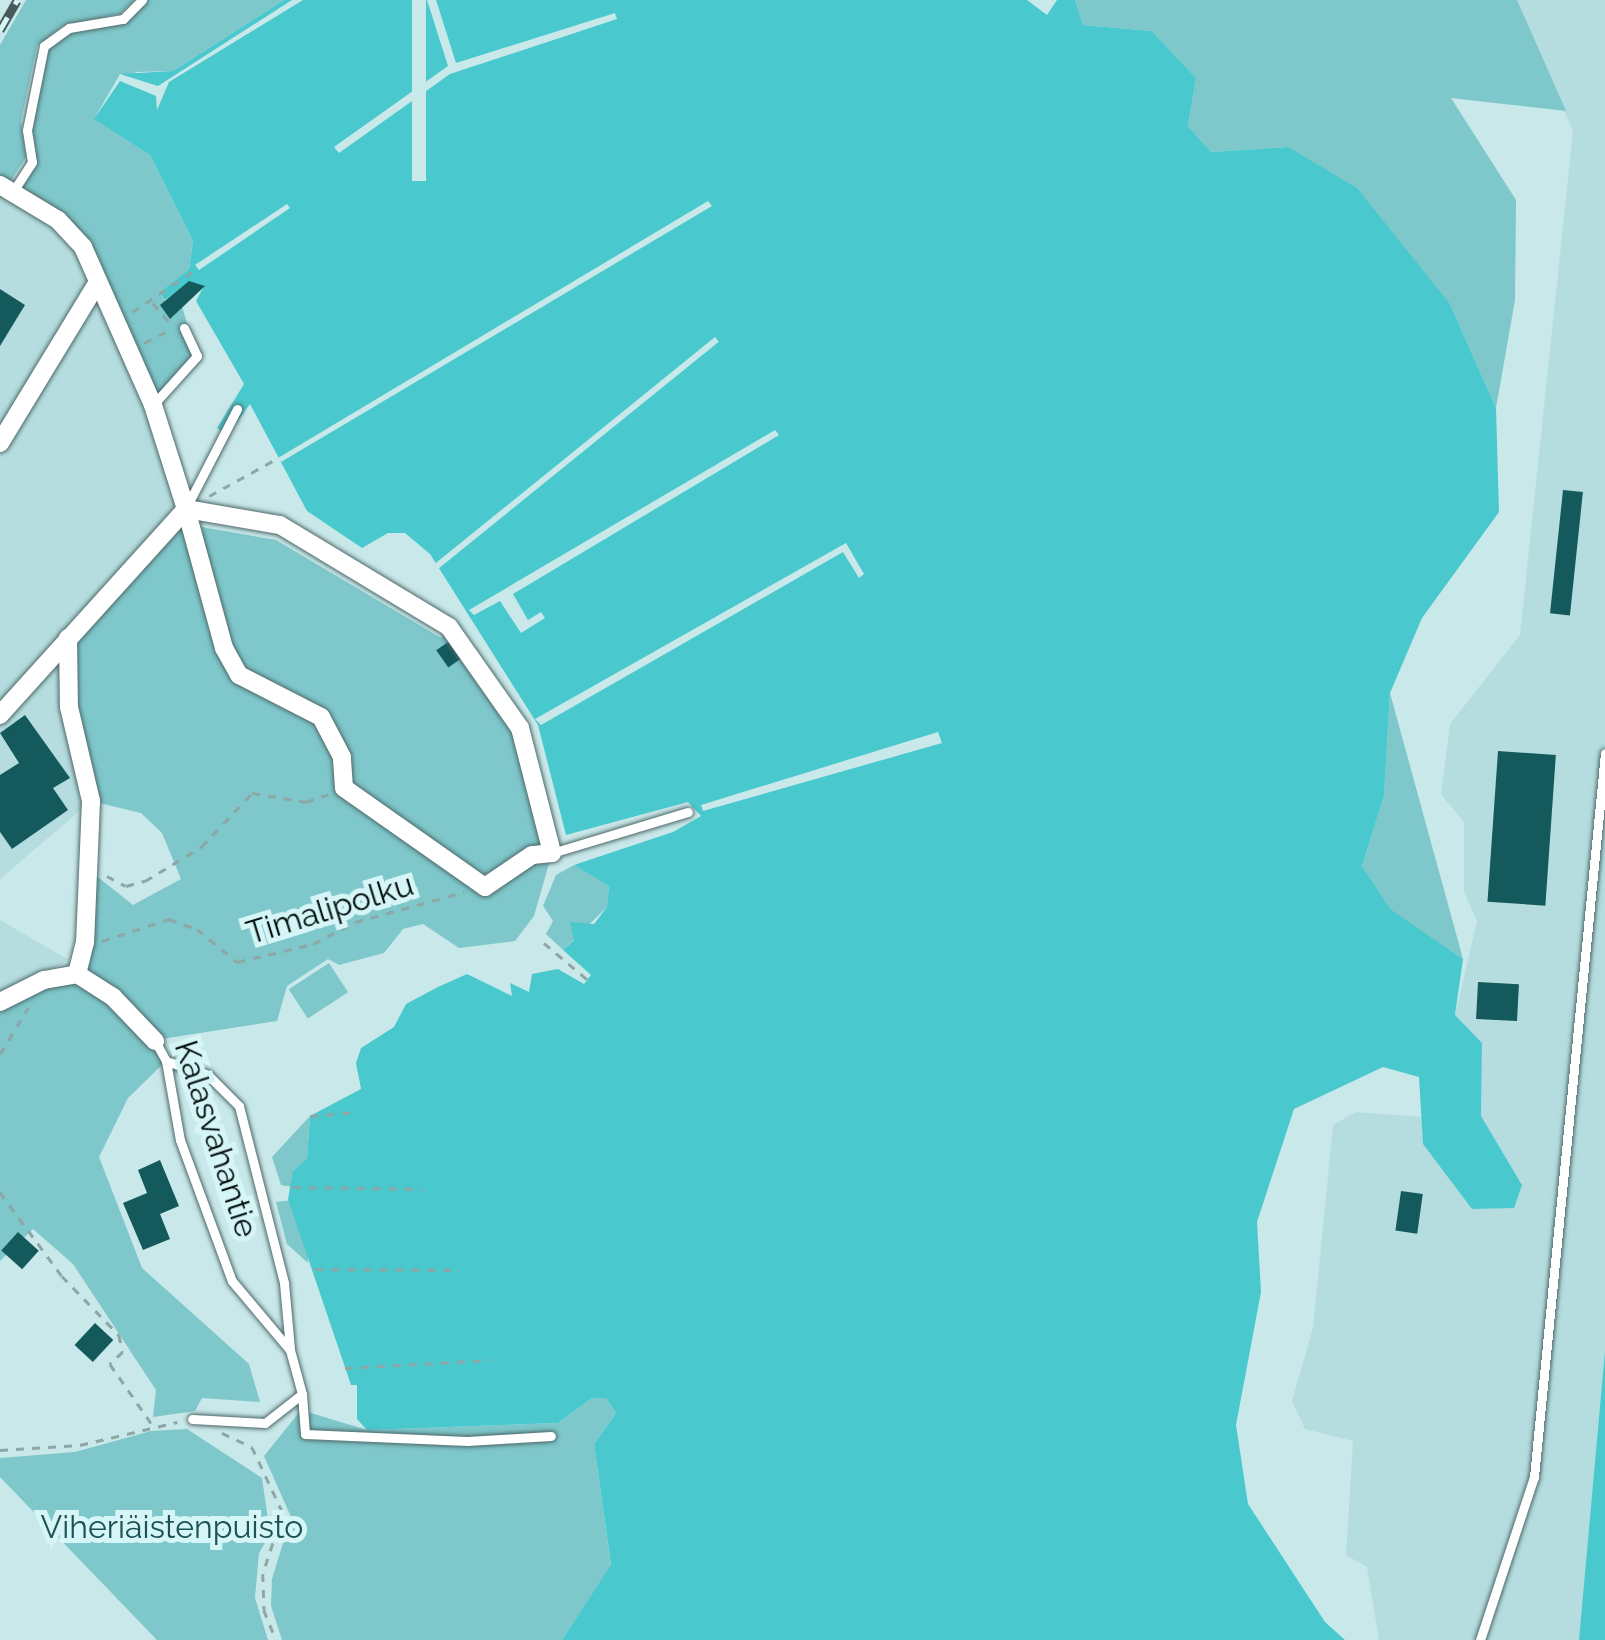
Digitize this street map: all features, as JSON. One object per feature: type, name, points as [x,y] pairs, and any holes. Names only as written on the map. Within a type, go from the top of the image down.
[{"type":"street","points":[[6,189],[71,232],[117,318],[154,404],[224,648],[239,674],[321,717],[342,757],[344,788],[485,886],[532,854],[552,853],[520,728],[449,627],[280,526],[186,509]]},
{"type":"street","points":[[0,443],[98,282]]},
{"type":"street","points":[[0,714],[186,509]]},
{"type":"street","points":[[0,1002],[44,980],[76,974],[85,942],[91,801],[69,708],[68,638]]},
{"type":"street","name":"Kalasvahantie","points":[[76,974],[112,997],[155,1040]]},
{"type":"lane","points":[[6,189],[32,162],[28,130],[44,46],[69,28],[123,19],[142,0]]},
{"type":"lane","points":[[154,404],[197,356],[179,328]]},
{"type":"lane","points":[[186,509],[237,409]]},
{"type":"lane","points":[[1480,1640],[1534,1478],[1605,753]]},
{"type":"lane","points":[[552,853],[688,812]]},
{"type":"lane","name":"Kalasvahantie","points":[[155,1040],[166,1062],[180,1140],[232,1281],[290,1350],[302,1394],[305,1434],[467,1441],[551,1436]]},
{"type":"lane","points":[[166,1062],[208,1075],[239,1106],[284,1283],[290,1350]]},
{"type":"lane","points":[[192,1419],[265,1423],[302,1394]]},
{"type":"path","points":[[117,318],[152,301],[198,268]]},
{"type":"path","points":[[130,350],[179,328],[152,301]]},
{"type":"path","points":[[186,509],[278,458]]},
{"type":"path","points":[[89,867],[126,886],[145,881],[202,847],[252,793],[306,802],[344,788]]},
{"type":"path","name":"Timalipolku","points":[[85,942],[118,940],[145,924],[169,919],[197,929],[238,962],[313,944],[355,922],[485,886]]},
{"type":"path","points":[[544,942],[588,980]]},
{"type":"path","points":[[0,1054],[44,980]]},
{"type":"path","points":[[310,1116],[354,1112]]},
{"type":"path","points":[[293,1187],[423,1190]]},
{"type":"path","points":[[0,1192],[62,1276],[119,1335],[123,1352],[110,1364],[154,1426]]},
{"type":"path","points":[[315,1269],[460,1270]]},
{"type":"path","points":[[345,1368],[491,1360]]},
{"type":"path","points":[[0,1450],[80,1445],[192,1419],[252,1447],[283,1513],[263,1574],[264,1610],[276,1640]]},
{"type":"shaded area","points":[[284,0],[1027,0],[1047,15],[1057,0],[1075,0],[1083,25],[1152,31],[1196,78],[1188,126],[1211,152],[1288,147],[1357,188],[1450,304],[1496,408],[1499,512],[1422,618],[1390,693],[1384,796],[1362,866],[1390,909],[1463,959],[1455,1015],[1482,1043],[1481,1116],[1522,1185],[1514,1208],[1472,1209],[1423,1144],[1419,1077],[1383,1067],[1294,1109],[1257,1222],[1261,1292],[1236,1425],[1248,1504],[1325,1622],[1345,1640],[562,1640],[611,1565],[594,1444],[616,1413],[606,1398],[592,1398],[558,1423],[367,1430],[357,1419],[357,1385],[351,1385],[288,1199],[293,1171],[307,1158],[310,1116],[361,1089],[356,1063],[361,1048],[394,1027],[406,1004],[438,987],[467,974],[512,996],[510,983],[529,992],[532,974],[558,969],[584,984],[591,975],[563,950],[574,940],[570,922],[594,924],[607,907],[609,886],[574,865],[673,832],[701,816],[688,802],[566,835],[538,725],[430,554],[405,533],[388,533],[362,548],[307,511],[250,404],[228,435],[217,428],[244,384],[196,301],[204,286],[189,282],[165,300],[160,293],[189,269],[193,241],[150,155],[94,119],[120,74],[173,71]]},
{"type":"shaded area","points":[[1517,0],[1605,0],[1605,1640],[1379,1640],[1367,1567],[1346,1555],[1353,1441],[1305,1429],[1292,1401],[1313,1328],[1333,1125],[1356,1112],[1422,1117],[1423,1144],[1522,1185],[1481,1116],[1482,1043],[1455,1016],[1477,921],[1464,892],[1464,822],[1441,794],[1450,724],[1520,635],[1573,131]]},
{"type":"shaded area","points":[[0,186],[83,247],[186,509],[91,801],[0,879]]},
{"type":"shaded area","points":[[0,920],[69,960],[0,997]]},
{"type":"shaded area","points":[[1605,1351],[1605,1640],[1579,1640]]},
{"type":"green space","points":[[26,0],[135,0],[120,14],[64,25],[37,46],[21,121],[26,157],[10,182],[0,175],[0,45]]},
{"type":"green space","points":[[142,0],[284,0],[173,71],[136,72],[95,119],[150,155],[193,241],[189,269],[160,294],[170,307],[180,300],[197,356],[153,405],[83,247],[12,193],[32,162],[27,130],[44,46],[69,28],[123,19]]},
{"type":"green space","points":[[1075,0],[1517,0],[1566,111],[1451,98],[1516,200],[1515,300],[1496,408],[1450,304],[1288,147],[1211,152],[1188,126],[1196,78],[1152,31],[1083,25]]},
{"type":"green space","points":[[186,509],[190,525],[276,540],[441,638],[449,627],[520,728],[552,853],[534,916],[515,941],[459,948],[423,924],[403,929],[384,953],[339,965],[328,959],[287,986],[277,1021],[155,1040],[166,1061],[128,1098],[99,1157],[142,1268],[249,1364],[260,1402],[202,1398],[195,1411],[153,1417],[156,1390],[73,1264],[33,1229],[0,1261],[0,1012],[77,973],[89,870],[133,905],[181,879],[162,833],[141,813],[91,801],[69,707],[68,638]]},
{"type":"green space","points":[[1390,693],[1463,959],[1389,909],[1362,866],[1384,796]]},
{"type":"green space","points":[[574,865],[609,885],[607,907],[563,950],[546,934],[553,921],[543,906],[556,875]]},
{"type":"green space","points":[[329,963],[348,992],[308,1018],[289,989]]},
{"type":"green space","points":[[310,1116],[307,1158],[293,1171],[293,1187],[281,1185],[272,1157]]},
{"type":"green space","points":[[293,1200],[308,1242],[308,1263],[287,1244],[276,1202]]},
{"type":"green space","points":[[592,1398],[606,1398],[616,1413],[594,1444],[611,1566],[562,1640],[282,1640],[271,1606],[272,1579],[291,1517],[264,1456],[301,1410],[367,1430],[558,1423]]},
{"type":"green space","name":"Viheriäistenpuisto","points":[[187,1429],[262,1478],[270,1534],[259,1553],[255,1598],[268,1640],[157,1640],[0,1477],[0,1458],[75,1452],[151,1431]]},
{"type":"pier","points":[[292,0],[303,0],[169,82],[157,110],[156,96],[120,81],[94,119],[120,74],[158,86]]},
{"type":"pier","points":[[412,0],[426,0],[426,181],[412,181]]},
{"type":"pier","points":[[427,0],[436,0],[456,63],[615,13],[617,19],[450,74],[339,153],[334,147],[448,66]]},
{"type":"pier","points":[[708,201],[712,206],[281,462],[278,458]]},
{"type":"pier","points":[[287,204],[290,208],[199,270],[195,265]]},
{"type":"pier","points":[[715,337],[719,342],[430,576],[426,571]]},
{"type":"pier","points":[[775,430],[779,435],[513,594],[528,620],[541,612],[545,618],[521,633],[500,601],[474,615],[469,610]]},
{"type":"pier","points":[[846,543],[864,574],[859,578],[843,552],[541,725],[535,719]]},
{"type":"pier","points":[[938,732],[942,743],[703,811],[701,805]]},
{"type":"building","points":[[189,281],[205,286],[170,319],[160,305]]},
{"type":"building","points":[[0,289],[25,305],[0,346]]},
{"type":"building","points":[[1563,490],[1583,492],[1570,615],[1550,613]]},
{"type":"building","points":[[451,640],[463,657],[448,668],[436,650]]},
{"type":"building","points":[[25,715],[70,778],[53,788],[68,810],[12,849],[0,832],[0,775],[19,763],[0,733]]},
{"type":"building","points":[[1498,751],[1556,755],[1545,906],[1487,902]]},
{"type":"building","points":[[1478,982],[1519,984],[1517,1021],[1476,1019]]},
{"type":"building","points":[[160,1160],[179,1206],[160,1214],[170,1239],[143,1250],[123,1203],[147,1193],[138,1170]]},
{"type":"building","points":[[1401,1191],[1423,1194],[1417,1234],[1395,1231]]},
{"type":"building","points":[[18,1232],[39,1251],[22,1269],[1,1251]]},
{"type":"building","points":[[95,1323],[113,1340],[93,1362],[75,1345]]},
{"type":"railway","points":[[0,30],[17,0]]}]
